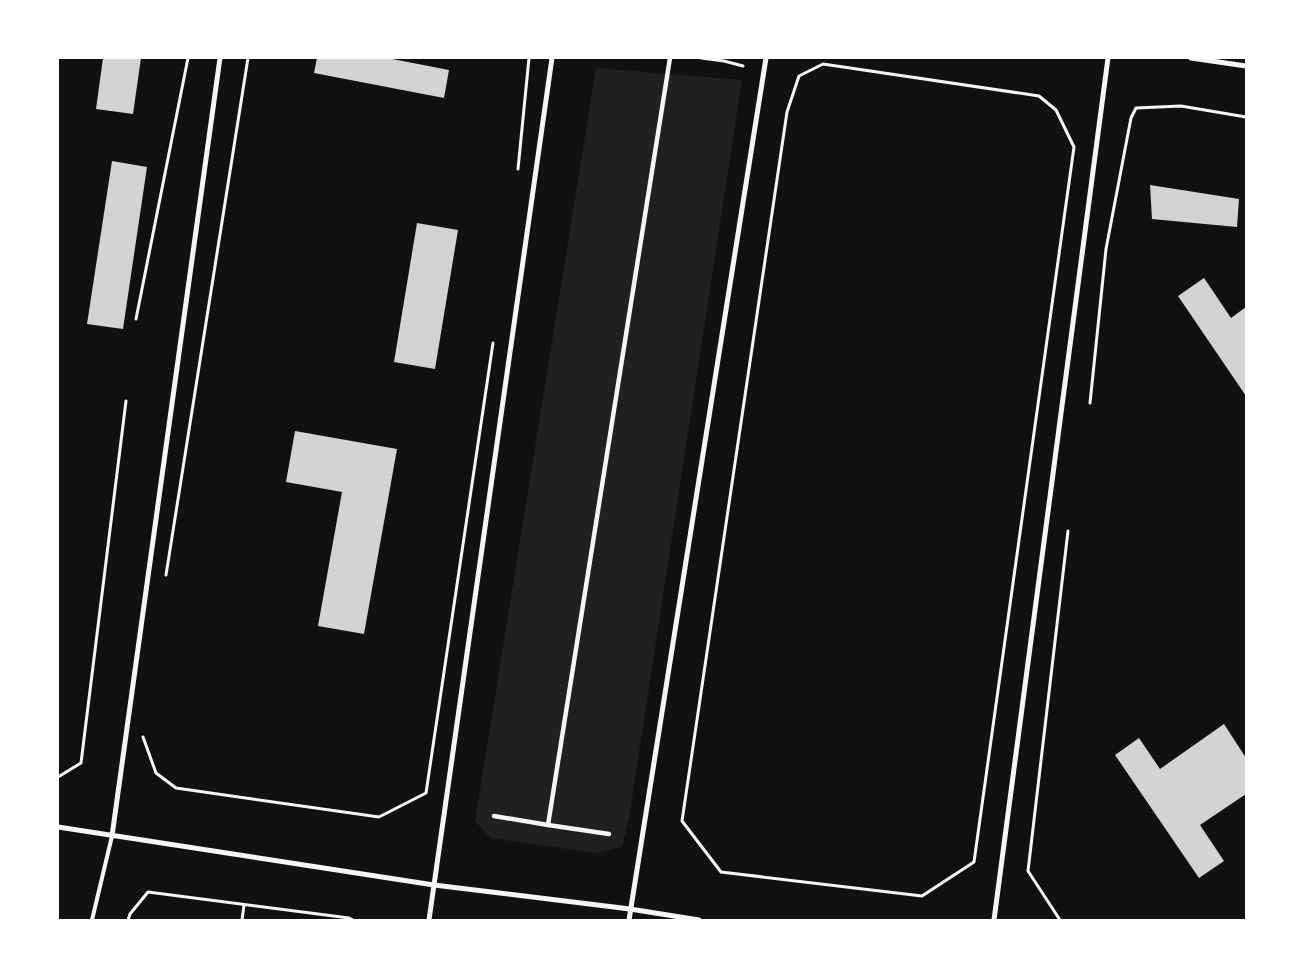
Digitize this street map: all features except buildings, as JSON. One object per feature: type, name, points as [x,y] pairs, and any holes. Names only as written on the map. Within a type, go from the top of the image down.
[{"type":"street","points":[[112,836],[220,58]]},
{"type":"street","points":[[430,920],[552,58]]},
{"type":"street","points":[[548,825],[670,58]]},
{"type":"street","points":[[629,920],[766,58]]},
{"type":"street","points":[[994,920],[1108,58]]},
{"type":"street","points":[[1191,58],[1246,66]]},
{"type":"street","points":[[494,816],[609,834]]},
{"type":"street","points":[[58,828],[434,885],[700,920]]},
{"type":"lane","points":[[92,920],[112,836]]},
{"type":"path","points":[[136,319],[188,58]]},
{"type":"path","points":[[166,575],[248,58]]},
{"type":"path","points":[[518,170],[529,58]]},
{"type":"path","points":[[701,58],[743,66]]},
{"type":"path","points":[[823,64],[1039,96],[1056,110],[1074,147],[974,862],[922,896],[720,872],[682,821],[787,112],[799,76],[823,64]]},
{"type":"path","points":[[1090,403],[1106,250],[1131,118],[1136,108],[1181,106],[1246,116]]},
{"type":"path","points":[[141,732],[156,773],[176,788],[379,817],[426,793],[494,335]]},
{"type":"path","points":[[58,777],[81,763],[126,401]]},
{"type":"path","points":[[1060,920],[1028,871],[1068,531]]},
{"type":"path","points":[[128,920],[130,914],[148,892],[353,920]]},
{"type":"path","points":[[242,920],[244,905]]},
{"type":"shaded area","points":[[596,68],[742,80],[629,818],[622,847],[596,853],[491,838],[475,821]]}]
